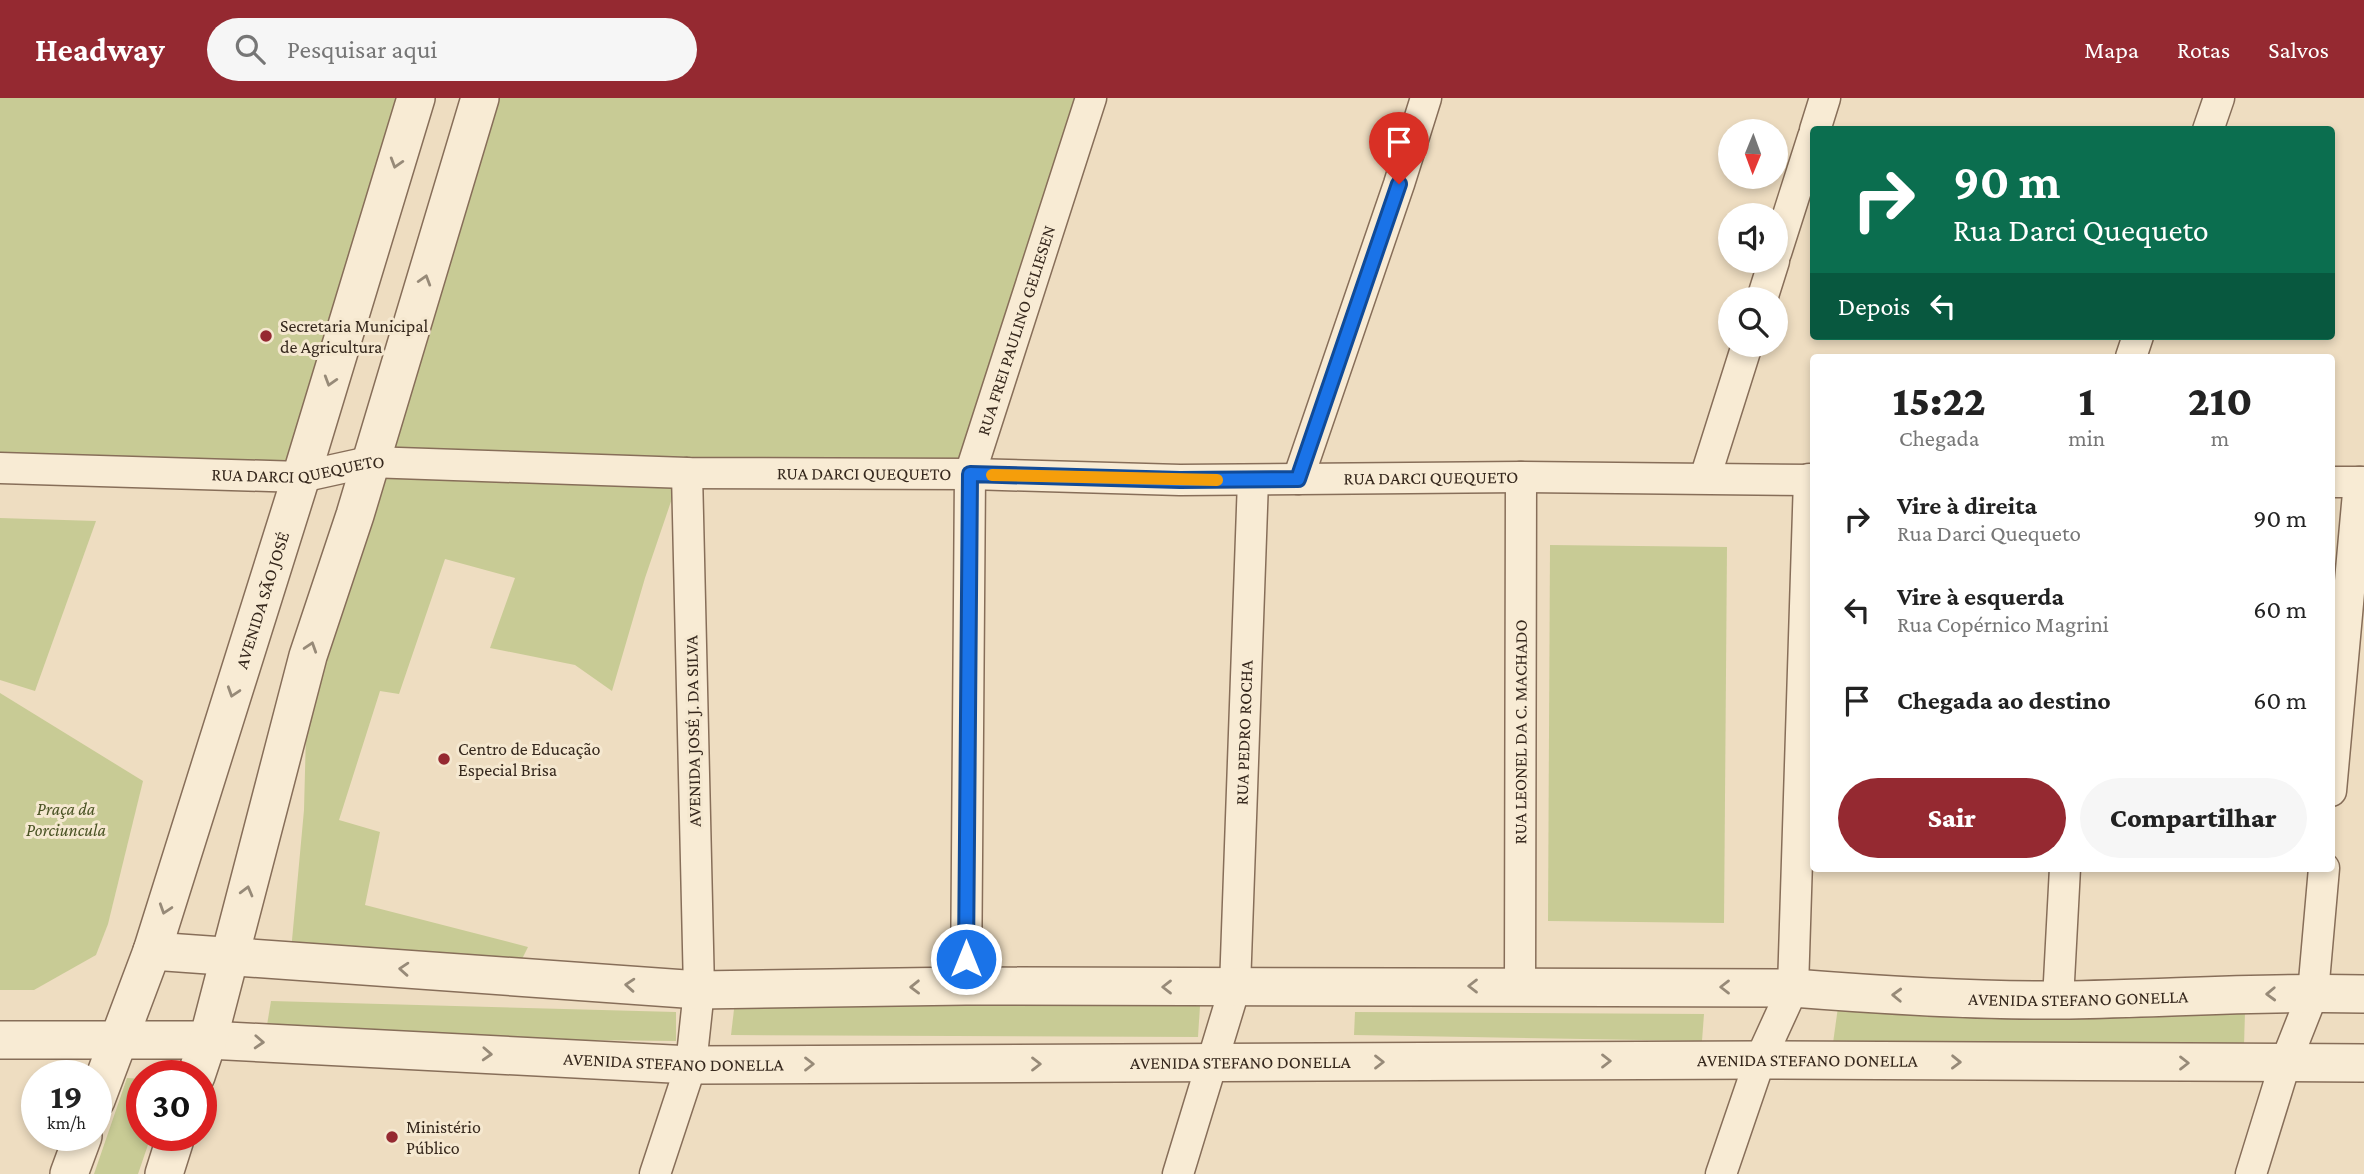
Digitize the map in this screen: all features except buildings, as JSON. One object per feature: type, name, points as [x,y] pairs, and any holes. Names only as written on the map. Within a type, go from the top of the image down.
[{"type":"street","name":"AVENIDA SÃO JOSÉ","points":[[111,1060],[152,951],[301,477],[416,98]]},
{"type":"street","points":[[201,1060],[308,656],[355,515],[480,98]]},
{"type":"street","name":"RUA FREI PAULINO GELIESEN","points":[[965,986],[970,474],[1091,98]]},
{"type":"street","points":[[1298,479],[1426,98]]},
{"type":"street","points":[[1816,126],[1825,98]]},
{"type":"street","points":[[2209,126],[2219,98]]},
{"type":"street","points":[[1788,215],[1810,145]]},
{"type":"street","points":[[1705,478],[1743,357]]},
{"type":"street","name":"RUA DARCI QUEQUETO","points":[[0,468],[301,477],[369,462],[687,473],[970,474],[1253,480],[1521,477],[1810,480]]},
{"type":"street","name":"AVENIDA JOSÉ J. DA SILVA","points":[[655,1174],[691,1065],[699,990],[687,473]]},
{"type":"street","name":"RUA LEONEL DA C. MACHADO","points":[[1520,986],[1521,477]]},
{"type":"street","name":"RUA PEDRO ROCHA","points":[[1178,1174],[1235,987],[1253,480]]},
{"type":"street","points":[[2335,729],[2351,482]]},
{"type":"street","points":[[1721,1174],[1760,1060],[1793,988],[1810,508]]},
{"type":"street","points":[[2058,1000],[2066,872]]},
{"type":"street","points":[[2251,1174],[2285,1064],[2313,993],[2324,872]]},
{"type":"street","points":[[152,951],[699,990],[965,986],[1793,988]]},
{"type":"street","name":"AVENIDA STEFANO GONELLA","points":[[1793,988],[1877,994],[2058,1000],[2364,994]]},
{"type":"street","name":"AVENIDA STEFANO DONELLA","points":[[0,1040],[208,1040],[691,1065],[1760,1060],[2364,1063]]},
{"type":"street","points":[[69,1174],[77,1151]]},
{"type":"street","points":[[164,1174],[171,1151]]},
{"type":"green space","points":[[0,98],[416,98],[301,477],[0,473]]},
{"type":"green space","points":[[480,98],[1092,98],[970,474],[680,475],[645,578],[612,691],[575,665],[490,648],[515,578],[445,559],[399,694],[380,691],[339,820],[380,832],[365,905],[528,947],[519,965],[291,951],[304,810],[308,656]]},
{"type":"green space","points":[[0,518],[96,521],[35,691],[0,680]]},
{"type":"green space","points":[[1550,545],[1727,547],[1724,923],[1548,921]]},
{"type":"green space","name":"Praça da Porciuncula","points":[[0,693],[143,781],[108,924],[96,955],[34,990],[0,990]]},
{"type":"green space","points":[[271,1001],[676,1012],[676,1041],[265,1037]]},
{"type":"green space","points":[[735,1001],[1200,1006],[1198,1037],[731,1035]]},
{"type":"green space","points":[[1838,1007],[2245,1012],[2244,1046],[1833,1043]]},
{"type":"green space","points":[[1355,1012],[1704,1014],[1702,1041],[1354,1035]]},
{"type":"green space","points":[[126,1081],[126,1151],[146,1151],[138,1174],[94,1174],[102,1151],[112,1151],[112,1122]]},
{"type":"slow traffic","points":[[992,475],[1217,480]]},
{"type":"place","name":"Secretaria Municipal de Agricultura","points":[[266,336]]},
{"type":"place","name":"Centro de Educação Especial Brisa","points":[[444,759]]},
{"type":"place","name":"Ministério Público","points":[[392,1137]]},
{"type":"route","points":[[966,959],[970,474],[1180,480],[1298,479],[1399,184]]}]
